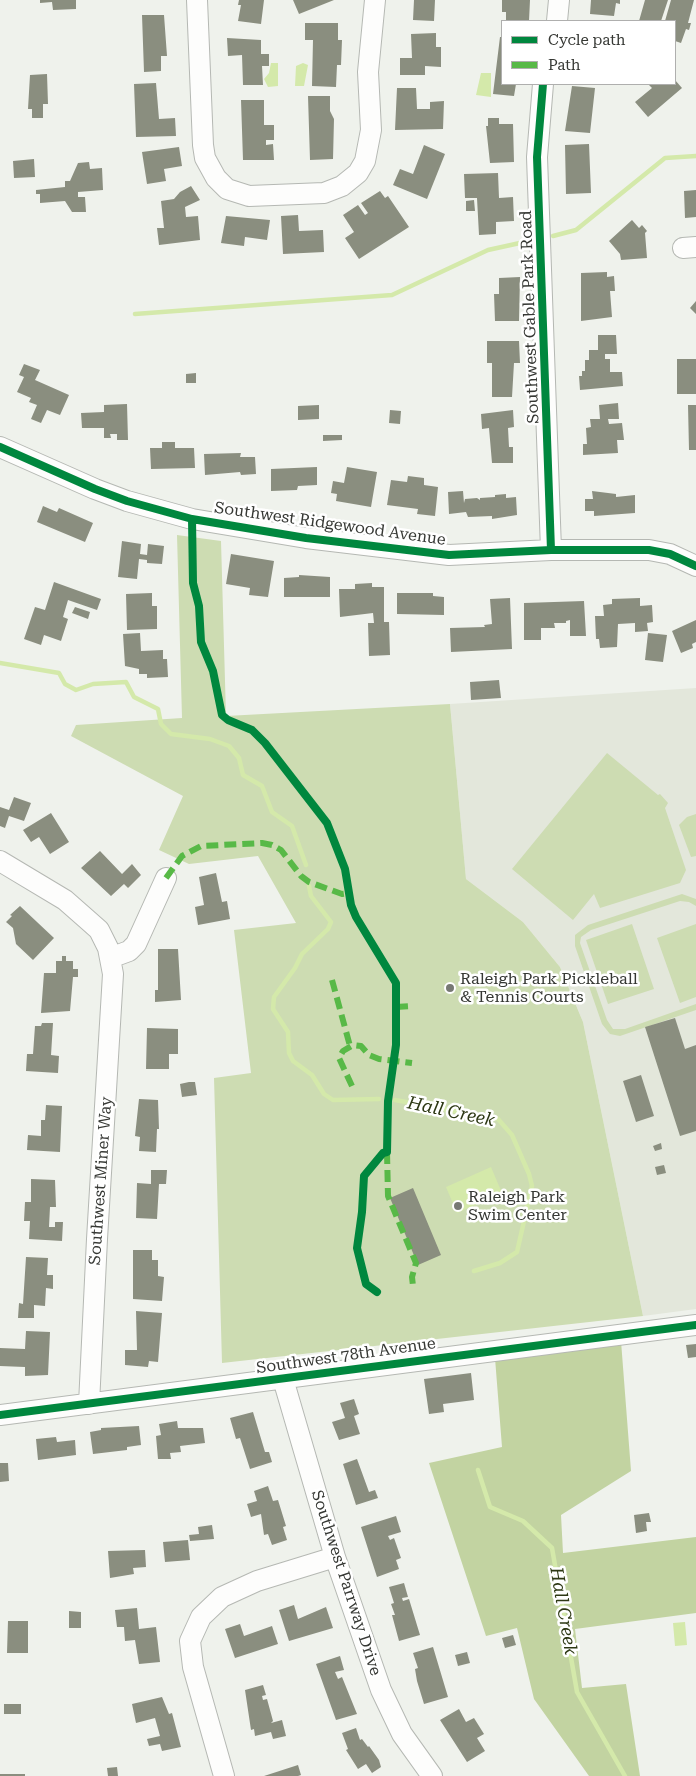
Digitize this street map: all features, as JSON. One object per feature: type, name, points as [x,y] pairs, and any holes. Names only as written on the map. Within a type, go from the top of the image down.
[{"type":"street","points":[[197,0],[205,158],[216,178],[227,190],[248,196],[324,193],[342,186],[358,173],[365,161],[371,136],[368,72],[375,0]]},
{"type":"street","points":[[557,20],[560,0]]},
{"type":"street","name":"Southwest Gable Park Road","points":[[543,85],[537,157],[551,550]]},
{"type":"street","name":"Southwest Ridgewood Avenue","points":[[0,447],[95,490],[192,519],[306,538],[430,554],[468,556],[551,550],[649,550],[670,554],[696,566]]},
{"type":"street","name":"Southwest Miner Way","points":[[0,861],[65,900],[84,916],[99,930],[108,948],[110,958],[113,996],[97,1239],[89,1404]]},
{"type":"street","points":[[110,958],[124,953],[136,944],[166,878]]},
{"type":"street","name":"Southwest 78th Avenue","points":[[0,1415],[696,1325]]},
{"type":"street","name":"Southwest Parrway Drive","points":[[283,1379],[335,1557],[381,1690],[402,1734],[432,1776]]},
{"type":"street","points":[[224,1776],[192,1667],[190,1641],[201,1617],[222,1596],[257,1581],[335,1557]]},
{"type":"shaded area","points":[[271,63],[278,63],[278,86],[268,87],[264,79],[269,73]]},
{"type":"shaded area","points":[[303,63],[308,65],[304,86],[295,86],[296,66]]},
{"type":"shaded area","points":[[481,73],[491,73],[491,97],[476,95]]},
{"type":"shaded area","points":[[177,535],[221,541],[226,716],[450,704],[466,879],[523,922],[560,967],[583,1022],[643,1316],[222,1363],[214,1078],[251,1073],[234,930],[296,923],[258,856],[189,864],[159,850],[183,796],[71,736],[76,725],[182,718]]},
{"type":"shaded area","points":[[696,688],[696,1309],[643,1316],[583,1022],[560,967],[523,922],[466,879],[450,704]]},
{"type":"shaded area","points":[[607,753],[658,795],[660,794],[668,803],[665,808],[686,870],[680,883],[600,908],[594,894],[573,920],[512,869]]},
{"type":"shaded area","points":[[696,814],[696,856],[691,857],[679,825],[687,817]]},
{"type":"shaded area","points":[[682,894],[696,899],[696,906],[689,902],[680,901],[591,930],[581,937],[580,943],[607,1020],[613,1029],[625,1029],[696,1004],[696,1010],[620,1036],[610,1034],[602,1024],[575,946],[575,935],[588,925]]},
{"type":"shaded area","points":[[632,924],[654,989],[608,1004],[586,940]]},
{"type":"shaded area","points":[[696,924],[696,997],[680,1003],[657,938]]},
{"type":"shaded area","points":[[491,1167],[502,1193],[457,1213],[446,1187]]},
{"type":"shaded area","points":[[621,1341],[631,1471],[561,1515],[563,1553],[696,1537],[696,1613],[575,1629],[582,1688],[626,1684],[640,1776],[589,1776],[534,1699],[517,1628],[486,1636],[429,1463],[502,1447],[495,1358]]},
{"type":"shaded area","points":[[685,1622],[687,1645],[675,1646],[673,1623]]},
{"type":"building","points":[[40,0],[76,0],[76,9],[53,10],[52,2],[40,3]]},
{"type":"building","points":[[239,0],[264,0],[261,24],[238,21],[241,5],[238,5]]},
{"type":"building","points":[[293,0],[334,0],[299,14]]},
{"type":"building","points":[[414,0],[435,0],[434,21],[413,20]]},
{"type":"building","points":[[502,0],[530,0],[529,20],[506,20],[506,12],[502,12]]},
{"type":"building","points":[[591,0],[620,0],[620,4],[616,3],[614,16],[590,14]]},
{"type":"building","points":[[645,0],[668,0],[661,20],[639,20]]},
{"type":"building","points":[[671,0],[694,0],[688,23],[691,23],[689,30],[686,29],[681,43],[676,41],[676,20],[665,20]]},
{"type":"building","points":[[142,15],[164,15],[167,56],[161,56],[161,71],[144,72]]},
{"type":"building","points":[[305,23],[338,23],[338,40],[342,40],[341,65],[337,65],[336,87],[312,86],[313,40],[305,40]]},
{"type":"building","points":[[436,33],[436,47],[441,47],[441,67],[425,66],[425,75],[400,75],[400,58],[412,58],[411,34]]},
{"type":"building","points":[[501,37],[501,85],[516,85],[514,96],[493,94]]},
{"type":"building","points":[[227,38],[261,40],[261,54],[269,54],[269,66],[262,66],[263,85],[243,85],[242,55],[228,56]]},
{"type":"building","points":[[47,74],[48,104],[43,104],[43,118],[32,118],[32,109],[28,109],[30,75]]},
{"type":"building","points":[[676,81],[682,88],[648,117],[635,102],[652,88],[649,85],[676,85]]},
{"type":"building","points":[[156,83],[159,119],[175,118],[176,136],[136,137],[134,84]]},
{"type":"building","points":[[572,86],[595,88],[590,133],[565,131]]},
{"type":"building","points":[[397,88],[416,88],[417,109],[430,109],[430,102],[444,101],[443,129],[395,130]]},
{"type":"building","points":[[308,96],[330,96],[330,111],[334,119],[333,159],[310,160]]},
{"type":"building","points":[[241,100],[264,100],[264,125],[274,125],[274,140],[266,140],[266,145],[273,144],[274,160],[243,160]]},
{"type":"building","points":[[488,118],[499,118],[499,124],[513,124],[514,162],[490,163],[486,126],[488,126]]},
{"type":"building","points":[[589,144],[591,193],[566,194],[565,145]]},
{"type":"building","points":[[424,145],[445,154],[427,199],[393,185],[400,169],[413,174]]},
{"type":"building","points":[[179,147],[182,166],[164,169],[166,181],[147,184],[142,152]]},
{"type":"building","points":[[34,159],[35,177],[14,178],[13,161]]},
{"type":"building","points":[[89,162],[90,169],[102,168],[103,190],[78,192],[78,197],[85,197],[86,212],[72,212],[65,201],[40,203],[40,194],[36,194],[36,190],[65,187],[65,181],[70,181],[78,163]]},
{"type":"building","points":[[498,173],[499,198],[513,197],[514,221],[496,222],[496,234],[479,235],[477,198],[465,198],[464,174]]},
{"type":"building","points":[[191,186],[200,200],[185,207],[186,217],[198,216],[200,240],[159,245],[157,228],[164,228],[161,201],[174,199],[180,192]]},
{"type":"building","points":[[696,190],[696,217],[685,218],[684,191]]},
{"type":"building","points":[[380,191],[385,198],[388,196],[409,227],[359,259],[345,238],[354,232],[343,215],[358,205],[365,215],[368,213],[361,203]]},
{"type":"building","points":[[474,200],[475,211],[466,211],[466,201]]},
{"type":"building","points":[[298,215],[299,231],[323,230],[324,252],[283,254],[281,216]]},
{"type":"building","points":[[226,216],[270,220],[267,240],[245,237],[244,246],[221,243]]},
{"type":"building","points":[[632,220],[639,228],[642,225],[647,231],[645,233],[647,258],[621,260],[620,254],[609,241]]},
{"type":"building","points":[[607,272],[607,277],[614,276],[615,291],[610,291],[612,317],[581,321],[581,273]]},
{"type":"building","points":[[520,277],[519,321],[495,321],[494,294],[499,294],[499,278]]},
{"type":"building","points":[[696,301],[696,314],[690,308]]},
{"type":"building","points":[[598,335],[616,335],[617,354],[605,354],[605,359],[610,359],[610,372],[622,372],[623,386],[580,390],[579,376],[582,376],[582,371],[585,371],[585,360],[589,360],[589,350],[598,350]]},
{"type":"building","points":[[487,341],[519,341],[520,363],[514,363],[512,397],[492,397],[492,363],[487,363]]},
{"type":"building","points":[[677,359],[696,359],[696,394],[677,394]]},
{"type":"building","points":[[24,364],[40,370],[35,380],[69,395],[60,415],[47,410],[41,423],[31,419],[37,405],[29,402],[31,398],[17,392],[24,377],[19,375]]},
{"type":"building","points":[[196,373],[196,383],[186,383],[186,374]]},
{"type":"building","points":[[618,403],[619,419],[608,419],[609,424],[622,423],[624,440],[617,440],[618,453],[583,455],[583,444],[587,444],[586,428],[591,427],[590,419],[600,419],[599,405]]},
{"type":"building","points":[[127,404],[128,440],[117,440],[117,434],[110,434],[111,438],[104,438],[104,428],[82,428],[81,413],[104,412],[104,405]]},
{"type":"building","points":[[319,405],[319,419],[298,420],[298,406]]},
{"type":"building","points":[[688,405],[696,405],[696,450],[689,450]]},
{"type":"building","points":[[390,410],[401,411],[400,424],[389,423]]},
{"type":"building","points":[[513,410],[514,427],[508,428],[509,447],[513,447],[513,463],[492,463],[489,428],[482,429],[481,414]]},
{"type":"building","points":[[323,435],[342,435],[342,440],[323,441]]},
{"type":"building","points":[[162,442],[175,442],[175,448],[194,448],[195,468],[151,469],[150,448],[162,448]]},
{"type":"building","points":[[241,453],[240,457],[255,457],[256,474],[241,475],[240,472],[205,475],[204,454]]},
{"type":"building","points":[[317,467],[317,485],[298,486],[297,490],[271,491],[271,469]]},
{"type":"building","points":[[347,467],[377,472],[371,507],[336,501],[337,494],[331,493],[333,481],[344,483]]},
{"type":"building","points":[[408,476],[424,478],[424,485],[438,487],[435,516],[417,514],[418,509],[387,505],[391,480],[407,482]]},
{"type":"building","points":[[463,491],[464,503],[465,499],[477,498],[480,500],[480,498],[495,497],[495,495],[506,494],[506,498],[516,497],[517,515],[492,519],[492,516],[468,517],[466,512],[449,514],[448,492]]},
{"type":"building","points":[[592,491],[616,494],[616,497],[635,495],[635,513],[594,516],[594,511],[585,511],[585,499],[593,499]]},
{"type":"building","points":[[43,506],[57,512],[59,508],[93,523],[85,542],[37,522]]},
{"type":"building","points":[[122,541],[141,544],[140,554],[147,555],[148,544],[164,546],[162,564],[147,563],[147,560],[139,559],[137,579],[118,577]]},
{"type":"building","points":[[231,554],[274,561],[268,597],[249,595],[250,588],[226,584]]},
{"type":"building","points":[[299,575],[330,577],[330,597],[284,597],[284,578],[299,577]]},
{"type":"building","points":[[54,582],[101,599],[97,610],[68,600],[63,617],[68,619],[61,641],[44,635],[41,645],[24,639],[35,607],[45,610]]},
{"type":"building","points":[[372,583],[372,587],[384,587],[384,622],[389,622],[390,655],[369,656],[368,623],[374,623],[373,613],[340,617],[339,589],[355,589],[355,584]]},
{"type":"building","points":[[152,593],[152,606],[157,606],[157,629],[127,630],[126,594]]},
{"type":"building","points":[[397,593],[433,593],[433,596],[444,597],[444,615],[397,614]]},
{"type":"building","points":[[510,598],[512,649],[451,652],[450,628],[485,627],[484,625],[492,624],[490,599]]},
{"type":"building","points":[[640,598],[640,606],[652,605],[653,622],[647,623],[648,631],[635,632],[635,623],[618,624],[617,647],[600,648],[599,639],[596,639],[595,616],[604,616],[603,605],[612,604],[612,599]]},
{"type":"building","points":[[584,601],[586,636],[570,636],[570,620],[566,621],[566,623],[554,623],[555,628],[541,628],[541,640],[524,640],[524,603]]},
{"type":"building","points":[[75,607],[90,612],[88,619],[72,613]]},
{"type":"building","points":[[696,620],[696,642],[692,644],[693,648],[681,653],[672,631]]},
{"type":"building","points":[[140,633],[141,651],[163,650],[163,659],[167,659],[168,677],[147,678],[147,674],[139,674],[139,669],[125,666],[123,634]]},
{"type":"building","points":[[648,633],[667,635],[663,662],[645,660]]},
{"type":"building","points":[[499,680],[501,698],[471,700],[470,682]]},
{"type":"building","points":[[14,797],[31,803],[24,821],[9,816],[5,828],[0,826],[0,807],[9,810]]},
{"type":"building","points":[[51,813],[69,842],[50,854],[39,837],[31,842],[23,830]]},
{"type":"building","points":[[100,851],[122,874],[132,864],[141,875],[128,888],[124,884],[111,896],[81,868]]},
{"type":"building","points":[[216,873],[222,902],[227,901],[230,919],[198,925],[195,907],[204,905],[199,877]]},
{"type":"building","points":[[20,906],[54,938],[33,960],[16,944],[13,928],[6,922],[12,916],[10,915]]},
{"type":"building","points":[[158,949],[178,949],[181,1000],[155,1002],[155,990],[158,990]]},
{"type":"building","points":[[62,956],[66,956],[66,961],[73,961],[73,969],[78,969],[78,977],[73,977],[70,1011],[41,1013],[44,973],[56,973],[56,961],[62,961]]},
{"type":"building","points":[[675,1018],[685,1049],[696,1045],[696,1131],[680,1136],[645,1027]]},
{"type":"building","points":[[42,1023],[53,1023],[51,1055],[59,1056],[58,1073],[26,1071],[27,1054],[33,1054],[35,1026],[41,1026]]},
{"type":"building","points":[[147,1028],[178,1029],[178,1054],[169,1054],[169,1069],[146,1069]]},
{"type":"building","points":[[641,1075],[654,1116],[636,1122],[623,1081]]},
{"type":"building","points":[[195,1082],[197,1095],[182,1097],[180,1084]]},
{"type":"building","points":[[139,1099],[158,1100],[159,1129],[157,1129],[156,1152],[139,1151],[140,1137],[135,1136]]},
{"type":"building","points":[[46,1105],[62,1106],[60,1152],[27,1150],[28,1135],[41,1136],[41,1120],[45,1120]]},
{"type":"building","points":[[661,1143],[662,1149],[655,1151],[653,1146]]},
{"type":"building","points":[[664,1165],[666,1173],[657,1175],[655,1167]]},
{"type":"building","points":[[151,1170],[167,1170],[166,1184],[159,1184],[157,1219],[136,1218],[137,1183],[151,1184]]},
{"type":"building","points":[[31,1179],[55,1180],[56,1207],[50,1207],[49,1227],[55,1227],[55,1222],[63,1222],[62,1241],[29,1239],[30,1221],[24,1221],[25,1202],[31,1202]]},
{"type":"building","name":"Raleigh Park Swim Center","points":[[413,1188],[441,1255],[418,1265],[390,1198]]},
{"type":"building","points":[[133,1250],[152,1250],[152,1260],[158,1260],[158,1276],[164,1277],[162,1301],[133,1299]]},
{"type":"building","points":[[26,1257],[48,1258],[47,1275],[53,1275],[53,1289],[46,1288],[45,1306],[34,1305],[34,1318],[18,1318],[19,1303],[23,1304]]},
{"type":"building","points":[[136,1311],[162,1313],[158,1362],[149,1361],[148,1367],[125,1365],[125,1350],[137,1350]]},
{"type":"building","points":[[26,1331],[50,1332],[48,1375],[25,1376],[25,1367],[0,1366],[0,1348],[25,1349]]},
{"type":"building","points":[[696,1344],[696,1357],[688,1358],[686,1345]]},
{"type":"building","points":[[471,1373],[474,1400],[443,1404],[444,1412],[429,1414],[424,1379]]},
{"type":"building","points":[[354,1399],[359,1414],[354,1416],[360,1434],[339,1440],[332,1422],[345,1418],[340,1403]]},
{"type":"building","points":[[253,1412],[265,1452],[269,1452],[272,1462],[250,1469],[240,1438],[236,1439],[230,1418]]},
{"type":"building","points":[[177,1421],[178,1428],[203,1428],[205,1443],[180,1446],[181,1452],[170,1453],[171,1459],[158,1459],[156,1436],[161,1435],[159,1424]]},
{"type":"building","points":[[139,1426],[141,1445],[127,1447],[127,1450],[93,1454],[90,1432],[101,1430],[101,1428]]},
{"type":"building","points":[[56,1437],[57,1442],[75,1440],[76,1455],[38,1460],[36,1439]]},
{"type":"building","points":[[357,1459],[369,1492],[375,1490],[378,1498],[356,1505],[343,1464]]},
{"type":"building","points":[[0,1463],[8,1463],[9,1481],[0,1482]]},
{"type":"building","points":[[268,1486],[273,1501],[278,1500],[286,1526],[283,1527],[287,1540],[272,1545],[268,1534],[264,1535],[261,1514],[251,1517],[247,1504],[257,1501],[254,1491]]},
{"type":"building","points":[[649,1513],[651,1522],[646,1522],[647,1531],[636,1533],[634,1515]]},
{"type":"building","points":[[396,1516],[401,1532],[388,1536],[390,1540],[394,1538],[401,1558],[396,1560],[399,1569],[377,1577],[361,1527]]},
{"type":"building","points":[[212,1525],[214,1539],[190,1541],[189,1535],[199,1534],[198,1527]]},
{"type":"building","points":[[188,1540],[190,1560],[165,1562],[163,1542]]},
{"type":"building","points":[[145,1550],[146,1567],[133,1568],[134,1574],[110,1578],[108,1551]]},
{"type":"building","points":[[404,1583],[408,1597],[402,1598],[403,1601],[409,1599],[420,1635],[399,1641],[392,1615],[395,1615],[391,1604],[394,1603],[389,1587]]},
{"type":"building","points":[[294,1605],[298,1619],[326,1607],[333,1628],[289,1641],[279,1610]]},
{"type":"building","points":[[137,1608],[139,1629],[156,1627],[160,1662],[139,1664],[135,1640],[125,1641],[124,1627],[117,1627],[115,1610]]},
{"type":"building","points":[[69,1611],[81,1612],[81,1628],[69,1628]]},
{"type":"building","points":[[8,1621],[28,1621],[28,1653],[7,1653]]},
{"type":"building","points":[[240,1624],[244,1636],[272,1626],[278,1644],[235,1658],[225,1629]]},
{"type":"building","points":[[513,1635],[516,1645],[505,1648],[502,1638]]},
{"type":"building","points":[[433,1647],[448,1697],[424,1704],[417,1681],[415,1669],[418,1668],[413,1653]]},
{"type":"building","points":[[467,1652],[470,1663],[458,1666],[455,1655]]},
{"type":"building","points":[[340,1656],[344,1670],[335,1672],[338,1679],[342,1677],[357,1714],[336,1720],[316,1664]]},
{"type":"building","points":[[263,1685],[266,1695],[262,1696],[263,1700],[267,1699],[273,1721],[271,1723],[282,1720],[286,1736],[273,1739],[271,1732],[255,1736],[254,1729],[251,1730],[245,1690]]},
{"type":"building","points":[[162,1697],[169,1714],[172,1713],[181,1747],[162,1751],[160,1744],[149,1746],[147,1739],[160,1736],[155,1718],[136,1723],[132,1704]]},
{"type":"building","points":[[4,1704],[21,1704],[21,1714],[4,1714]]},
{"type":"building","points":[[459,1709],[466,1722],[474,1718],[484,1734],[477,1738],[485,1751],[467,1762],[440,1720]]},
{"type":"building","points":[[356,1728],[360,1740],[362,1739],[369,1746],[379,1760],[381,1767],[372,1773],[366,1764],[358,1769],[346,1750],[348,1749],[342,1733]]},
{"type":"building","points":[[298,1765],[301,1775],[298,1776],[264,1776]]},
{"type":"building","points":[[117,1767],[118,1776],[108,1776],[107,1768]]},
{"type":"building","points":[[0,1774],[25,1774],[25,1776],[0,1776]]},
{"type":"waterway","points":[[553,236],[576,230],[665,158],[696,156]]},
{"type":"waterway","points":[[135,314],[392,295],[488,250],[529,241]]},
{"type":"waterway","name":"Hall Creek","points":[[0,663],[59,673],[65,684],[76,690],[93,684],[126,682],[134,697],[158,709],[161,724],[171,734],[210,739],[229,746],[239,758],[243,775],[262,786],[272,812],[292,826],[306,865]]},
{"type":"waterway","name":"Hall Creek","points":[[309,886],[311,896],[331,922],[328,929],[302,954],[295,968],[274,997],[273,1009],[288,1032],[289,1053],[293,1061],[312,1075],[324,1094],[333,1100],[379,1099]]},
{"type":"waterway","name":"Hall Creek","points":[[395,1100],[498,1119],[512,1135],[529,1174],[532,1186],[517,1252],[500,1263],[474,1271]]},
{"type":"waterway","name":"Hall Creek","points":[[478,1470],[490,1507],[523,1521],[552,1548],[577,1692],[625,1776]]},
{"type":"marked path","points":[[166,878],[182,856],[201,846],[262,843],[272,845],[281,850],[301,876],[309,882],[342,894],[349,893]]},
{"type":"marked path","points":[[332,980],[350,1046]]},
{"type":"marked path","points":[[396,1007],[411,1006]]},
{"type":"marked path","points":[[352,1086],[339,1058],[343,1051],[353,1045],[361,1046],[369,1055],[379,1059],[412,1063]]},
{"type":"marked path","points":[[387,1152],[388,1196],[416,1263],[412,1277],[413,1286]]},
{"type":"cycle path","points":[[543,85],[537,157],[551,550]]},
{"type":"cycle path","points":[[0,447],[95,489],[127,501],[192,519],[306,538],[449,555],[551,550],[649,550],[670,554],[696,566]]},
{"type":"cycle path","points":[[192,519],[193,583],[199,606],[201,642],[213,671],[222,715],[228,720],[252,730],[265,743],[327,823],[345,869],[351,905],[356,917],[396,983],[396,1045],[388,1101],[387,1152],[383,1153],[364,1176],[357,1248],[366,1284],[377,1292]]},
{"type":"cycle path","points":[[0,1415],[696,1325]]},
{"type":"place","name":"Raleigh Park Pickleball & Tennis Courts","points":[[450,988]]},
{"type":"place","name":"Raleigh Park Swim Center","points":[[458,1206]]}]
